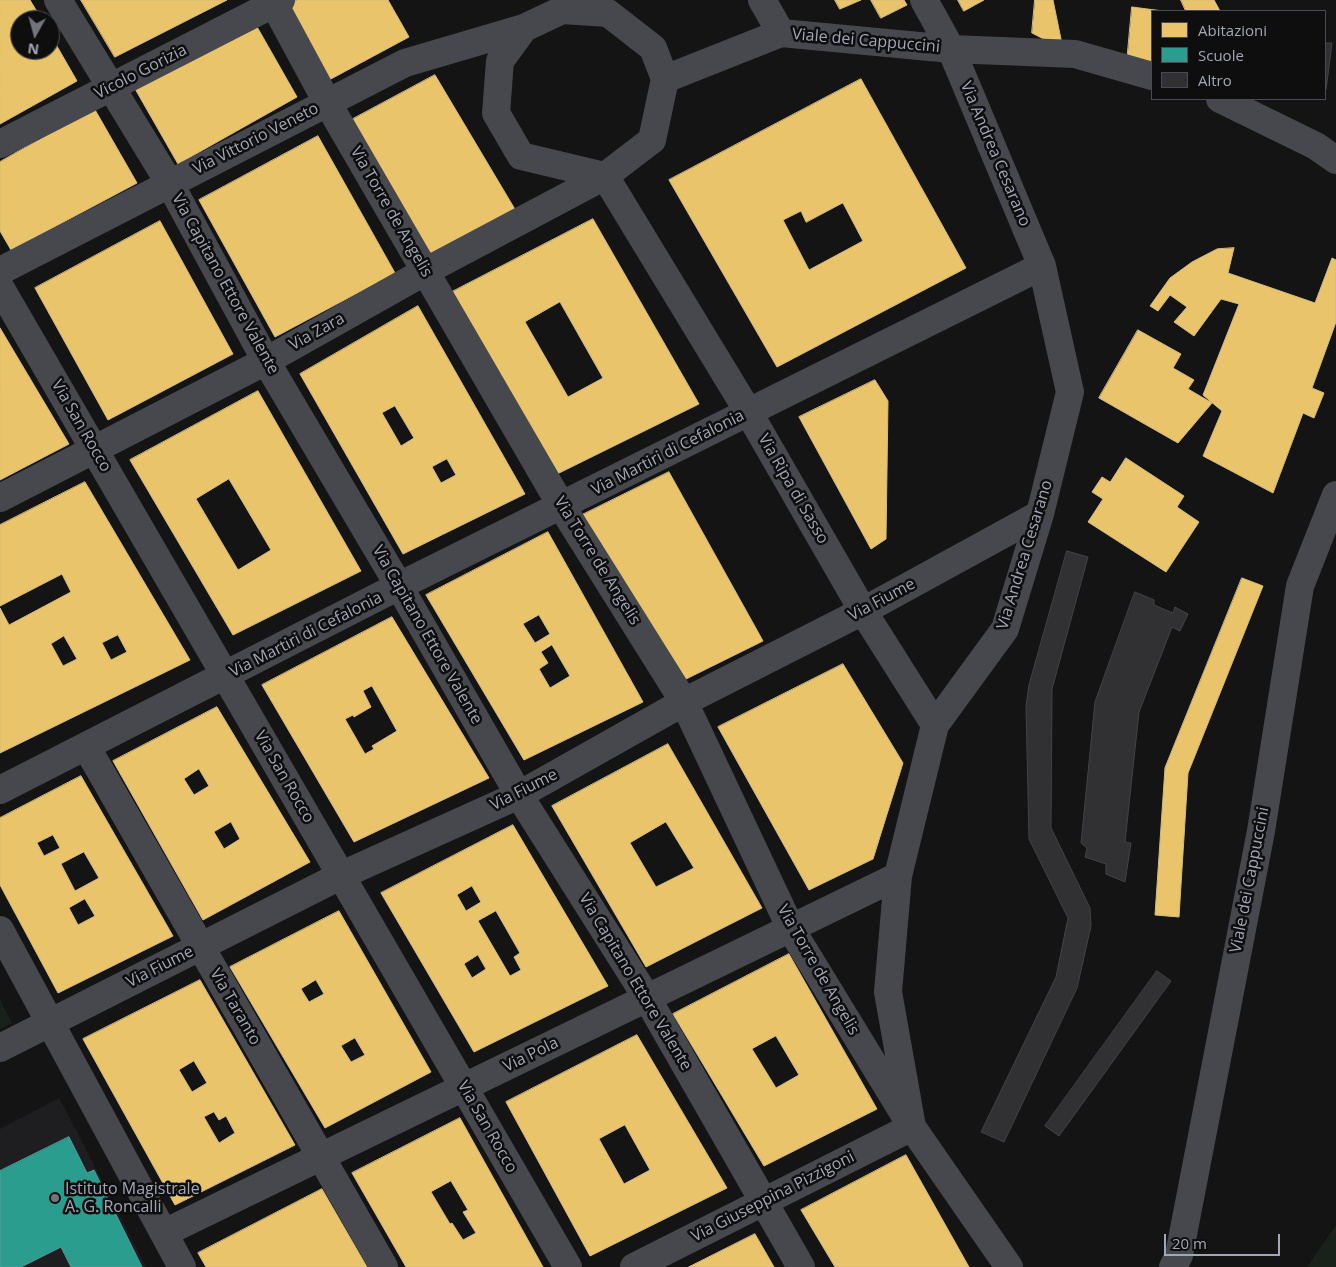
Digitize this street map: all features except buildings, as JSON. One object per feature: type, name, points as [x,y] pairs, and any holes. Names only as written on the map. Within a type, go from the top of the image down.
[{"type":"street","name":"Via Capitano Ettore Valente","points":[[58,0],[170,184],[266,361],[399,586],[519,795],[647,998],[801,1267]]},
{"type":"street","points":[[665,79],[781,33],[762,0]]},
{"type":"street","name":"Viale dei Cappuccini","points":[[924,0],[950,49]]},
{"type":"street","name":"Vicolo Gorizia","points":[[0,144],[276,1]]},
{"type":"street","name":"Via Torre de Angelis","points":[[276,1],[327,102],[562,507],[684,702],[791,929],[912,1127]]},
{"type":"street","points":[[560,5],[608,13],[653,48],[665,79],[652,140],[605,176],[521,156],[496,113],[500,60],[524,28],[560,5]]},
{"type":"street","name":"Via Vittorio Veneto","points":[[0,271],[405,62],[524,28]]},
{"type":"street","name":"Viale dei Cappuccini","points":[[781,33],[950,49],[1075,54],[1151,76]]},
{"type":"street","name":"Via Andrea Cesarano","points":[[950,49],[1042,266],[1070,392],[1040,514],[1005,630],[935,725],[898,876],[888,992],[912,1127],[1009,1267]]},
{"type":"street","points":[[1222,100],[1316,146],[1336,160]]},
{"type":"street","name":"Via Zara","points":[[0,498],[266,361],[426,271],[605,176]]},
{"type":"street","name":"Via Ripa di Sasso","points":[[605,176],[749,413],[864,611],[935,725]]},
{"type":"street","name":"Via Martiri di Cefalonia","points":[[0,790],[399,586],[562,507],[1042,266]]},
{"type":"street","name":"Via San Rocco","points":[[0,287],[568,1267]]},
{"type":"street","name":"Viale dei Cappuccini","points":[[1173,1267],[1179,1255],[1261,831],[1300,586],[1336,495]]},
{"type":"street","name":"Via Fiume","points":[[0,1048],[342,875],[519,795],[684,702],[864,611],[1040,514]]},
{"type":"street","name":"Via Taranto","points":[[86,746],[384,1267]]},
{"type":"street","name":"Via Pola","points":[[164,1233],[898,876]]},
{"type":"street","points":[[0,930],[52,1023],[182,1267]]},
{"type":"street","name":"Via Giuseppina Pizzigoni","points":[[634,1267],[912,1127]]},
{"type":"shaded area","points":[[0,1000],[12,1023],[0,1029]]},
{"type":"shaded area","name":"Istituto Magistrale A. G. Roncalli","points":[[59,1098],[146,1267],[0,1267],[0,1129]]},
{"type":"shaded area","points":[[1336,1225],[1336,1267],[1307,1267]]},
{"type":"place","name":"Istituto Magistrale A. G. Roncalli","points":[[55,1198]]}]
